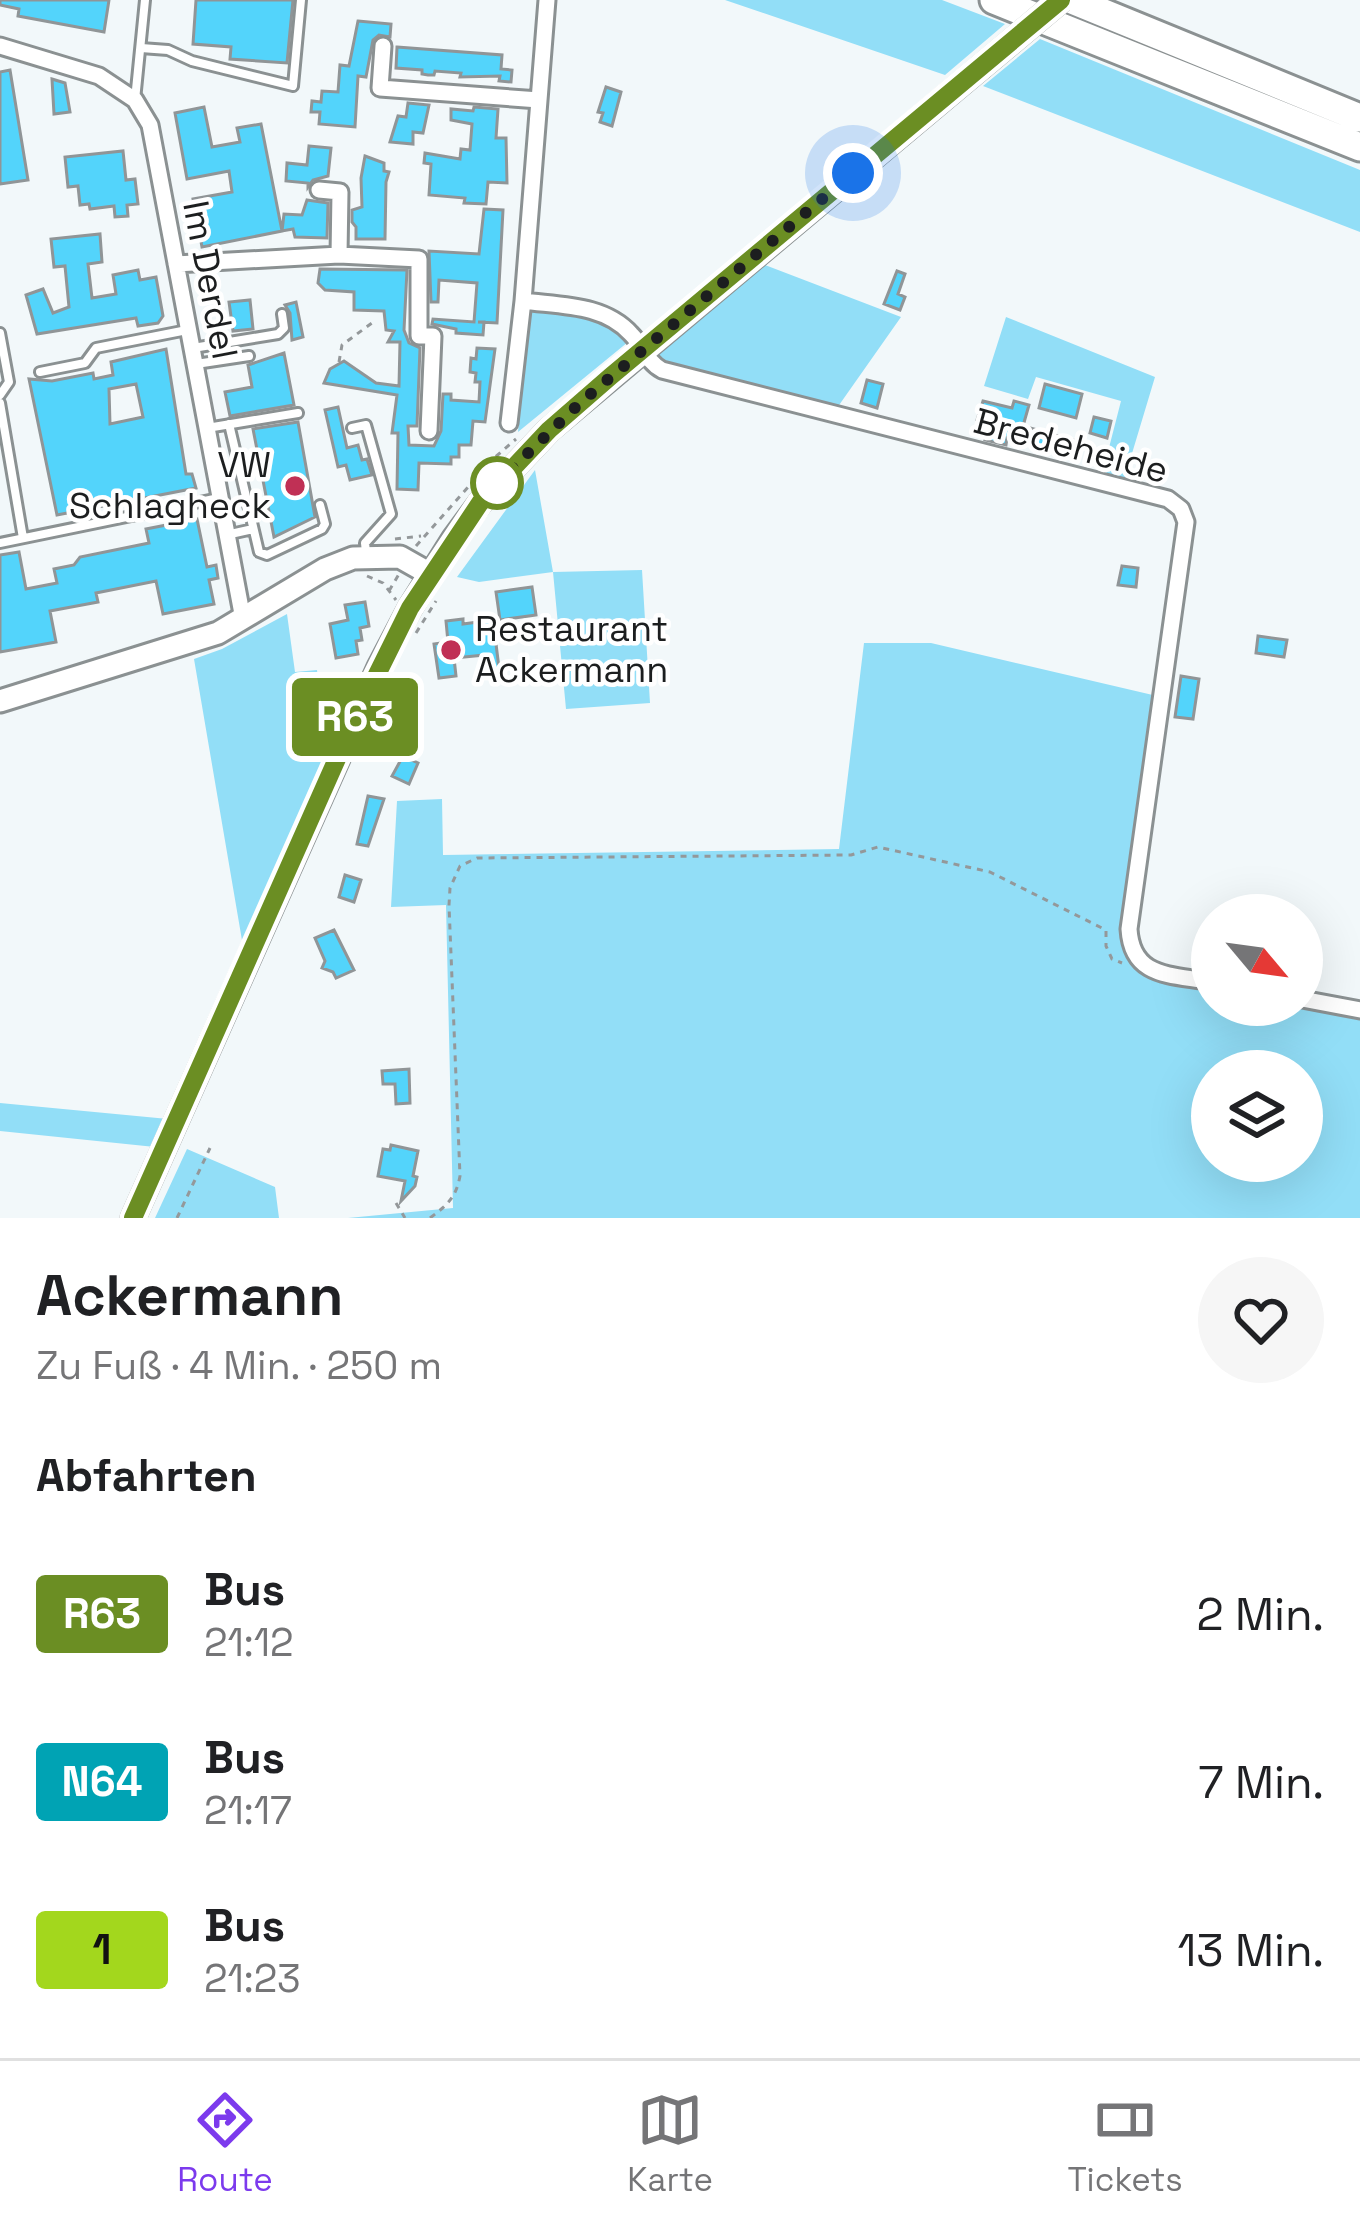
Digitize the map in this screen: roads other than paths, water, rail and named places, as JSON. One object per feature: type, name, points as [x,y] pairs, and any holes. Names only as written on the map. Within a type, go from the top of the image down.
[{"type":"highway","points":[[994,0],[1360,147]]},
{"type":"highway","points":[[1072,0],[1360,118]]},
{"type":"main road","points":[[133,1218],[352,725],[430,574],[480,503],[514,465],[642,349],[1061,0]]},
{"type":"main road","points":[[0,701],[182,646],[243,619],[325,569],[367,556],[400,557],[430,574]]},
{"type":"street","points":[[508,423],[523,301],[547,0]]},
{"type":"street","points":[[0,46],[78,67],[135,100]]},
{"type":"street","points":[[383,46],[380,88],[539,100]]},
{"type":"street","name":"Im Derdel","points":[[135,100],[150,125],[243,619]]},
{"type":"street","points":[[319,190],[340,192],[339,255]]},
{"type":"street","points":[[176,265],[339,255],[419,259],[419,336],[434,336],[429,431]]},
{"type":"street","points":[[523,301],[606,315],[629,331],[642,349]]},
{"type":"street","name":"Bredeheide","points":[[642,349],[662,370],[1168,500],[1180,509],[1186,522],[1181,569],[1129,929],[1133,955],[1158,972],[1191,978]]},
{"type":"street","points":[[1323,1003],[1360,1010]]},
{"type":"lane","points":[[135,100],[145,0]]},
{"type":"lane","points":[[141,48],[168,50],[192,61],[293,86],[301,0]]},
{"type":"lane","points":[[193,356],[278,334],[284,328],[282,314]]},
{"type":"lane","points":[[40,372],[85,363],[96,347],[189,329]]},
{"type":"lane","points":[[0,333],[9,382],[0,399],[23,538]]},
{"type":"lane","points":[[193,356],[249,356]]},
{"type":"lane","points":[[206,429],[298,412]]},
{"type":"lane","points":[[229,424],[260,552],[267,554],[322,529],[320,505]]},
{"type":"lane","points":[[352,428],[366,425],[391,514],[365,543],[367,556]]},
{"type":"lane","points":[[0,543],[219,498]]},
{"type":"lane","points":[[225,535],[254,529]]},
{"type":"place","name":"VW Schlagheck","points":[[295,486]]},
{"type":"place","name":"Restaurant Ackermann","points":[[451,650]]}]
